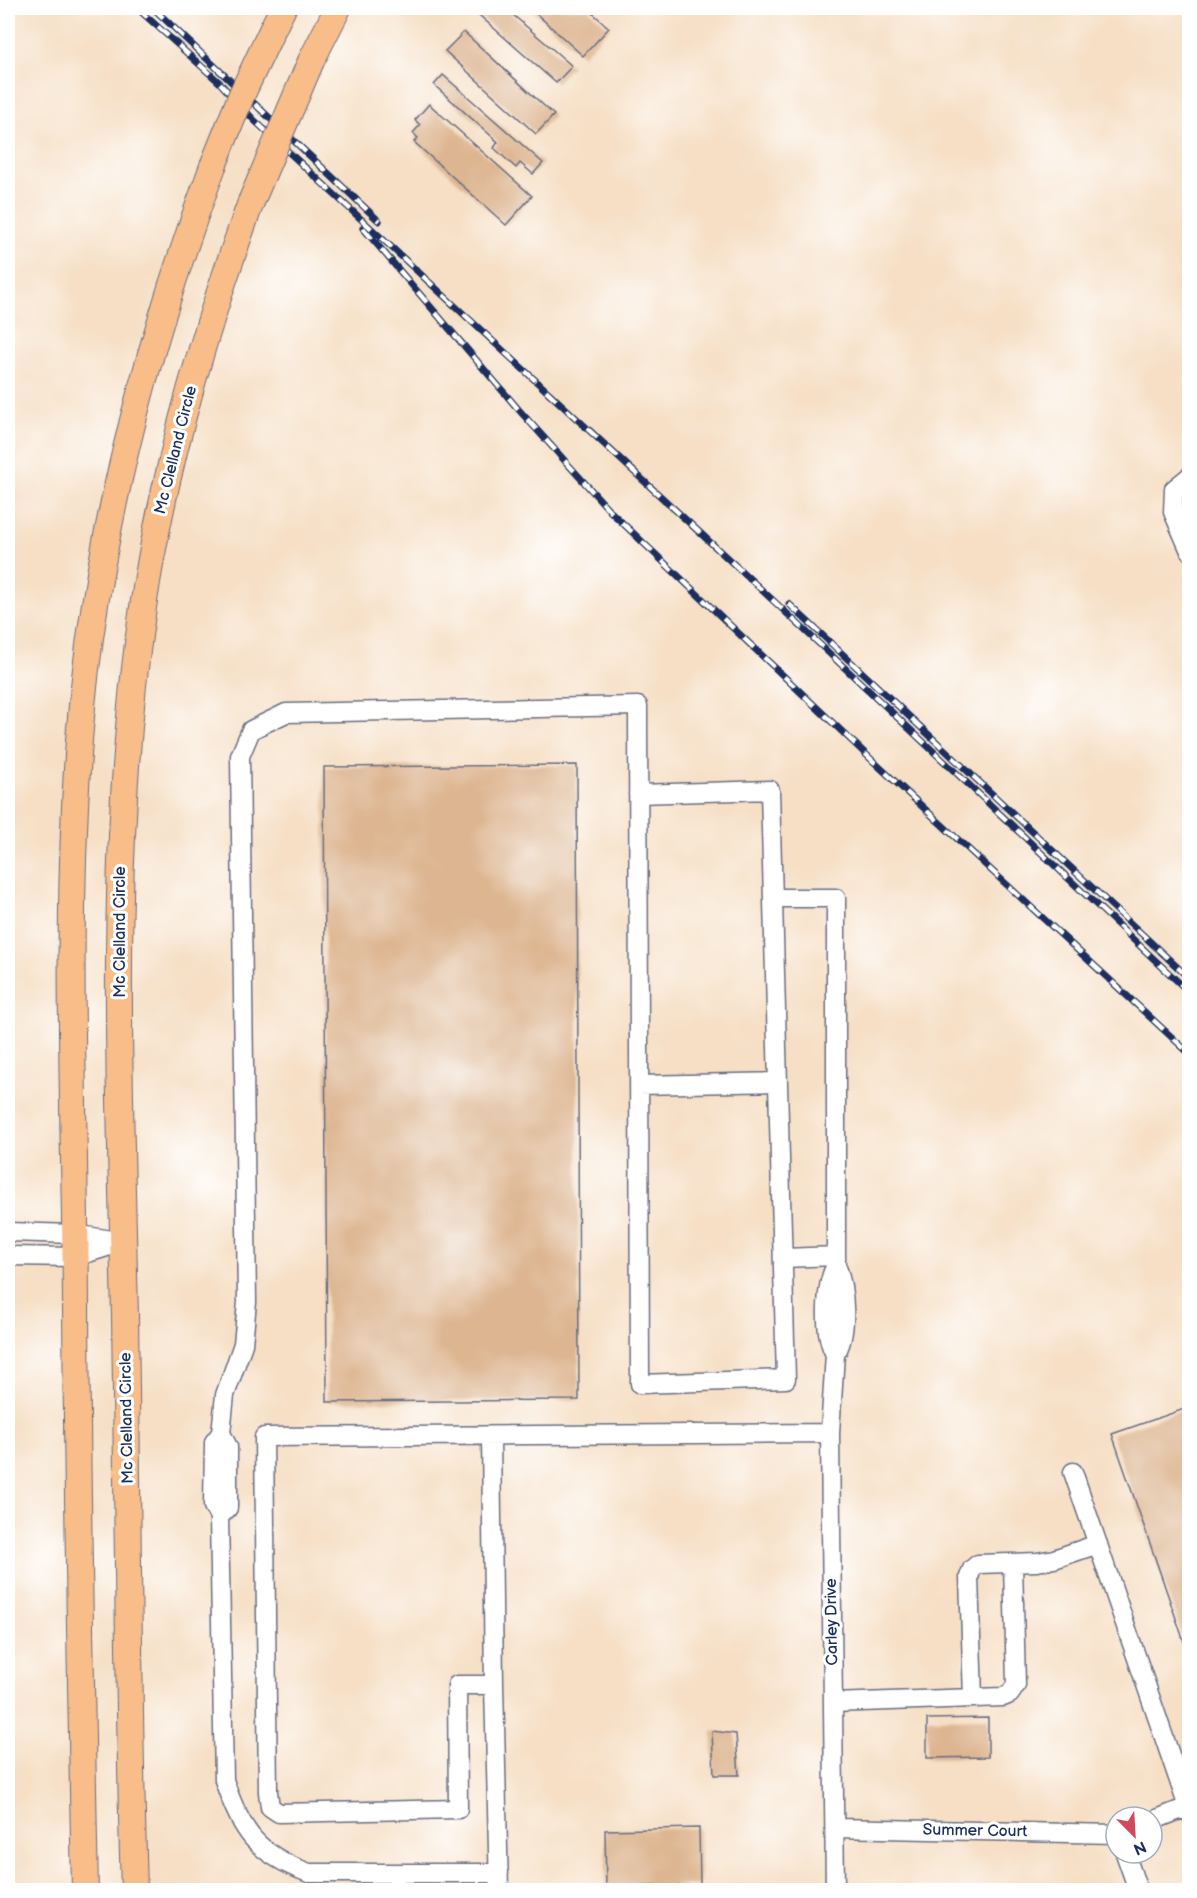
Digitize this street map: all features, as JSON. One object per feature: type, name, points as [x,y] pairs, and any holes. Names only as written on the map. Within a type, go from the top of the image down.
[{"type":"highway","name":"Mc Clelland Circle","points":[[134,1890],[123,1242],[121,851],[135,665],[153,551],[172,457],[206,332],[251,202],[311,61],[338,8]]},
{"type":"highway","points":[[85,1890],[74,1245],[73,862],[77,766],[87,659],[111,511],[127,438],[167,296],[213,166],[242,94],[279,17]]},
{"type":"street","points":[[1190,476],[1174,489],[1173,512],[1190,551]]},
{"type":"street","points":[[491,1436],[499,1882],[309,1873],[284,1864],[258,1845],[235,1815],[224,1780],[219,1517],[228,1508],[228,1447],[221,1433],[225,1395],[243,1344],[247,1302],[240,756],[251,730],[286,713],[638,706],[638,794],[640,1384],[786,1379],[770,790],[638,794]]},
{"type":"street","name":"Carley Drive","points":[[773,898],[836,898],[836,1260],[843,1281],[843,1344],[835,1354],[830,1433],[835,1890]]},
{"type":"street","points":[[639,1085],[778,1082]]},
{"type":"street","points":[[8,1232],[74,1245]]},
{"type":"street","points":[[8,1256],[74,1245],[123,1242]]},
{"type":"street","points":[[783,1258],[836,1260]]},
{"type":"street","points":[[494,1685],[458,1685],[458,1809],[279,1813],[270,1807],[264,1437],[830,1433]]},
{"type":"street","points":[[1073,1472],[1189,1810],[1164,1817]]},
{"type":"street","points":[[973,1698],[969,1576],[972,1569],[978,1564],[1054,1559],[1098,1544]]},
{"type":"street","points":[[833,1703],[973,1698],[1010,1694],[1016,1685],[1013,1563]]},
{"type":"street","name":"Summer Court","points":[[835,1828],[1104,1834]]},
{"type":"street","points":[[1129,1865],[1138,1890]]},
{"type":"building","points":[[471,8],[505,8],[572,66],[556,83]]},
{"type":"building","points":[[530,8],[587,8],[609,28],[583,56]]},
{"type":"building","points":[[464,32],[554,115],[536,134],[445,51]]},
{"type":"building","points":[[443,75],[543,163],[533,174],[520,163],[516,168],[494,148],[498,142],[434,85]]},
{"type":"building","points":[[429,104],[532,196],[506,225],[414,142],[418,138],[413,133],[420,125],[415,120]]},
{"type":"building","points":[[577,765],[579,1400],[327,1402],[324,767]]},
{"type":"building","points":[[1190,1407],[1190,1656],[1189,1656],[1112,1434]]},
{"type":"building","points":[[988,1718],[988,1757],[927,1758],[927,1719]]},
{"type":"building","points":[[712,1731],[736,1734],[739,1775],[714,1775]]},
{"type":"building","points":[[699,1828],[700,1885],[606,1887],[605,1830]]},
{"type":"railway","points":[[137,8],[219,82],[254,120],[778,605],[1190,993]]},
{"type":"railway","points":[[153,8],[379,221]]},
{"type":"railway","points":[[363,228],[519,410],[611,512],[873,761],[1190,1054]]},
{"type":"railway","points":[[789,604],[1190,979]]}]
